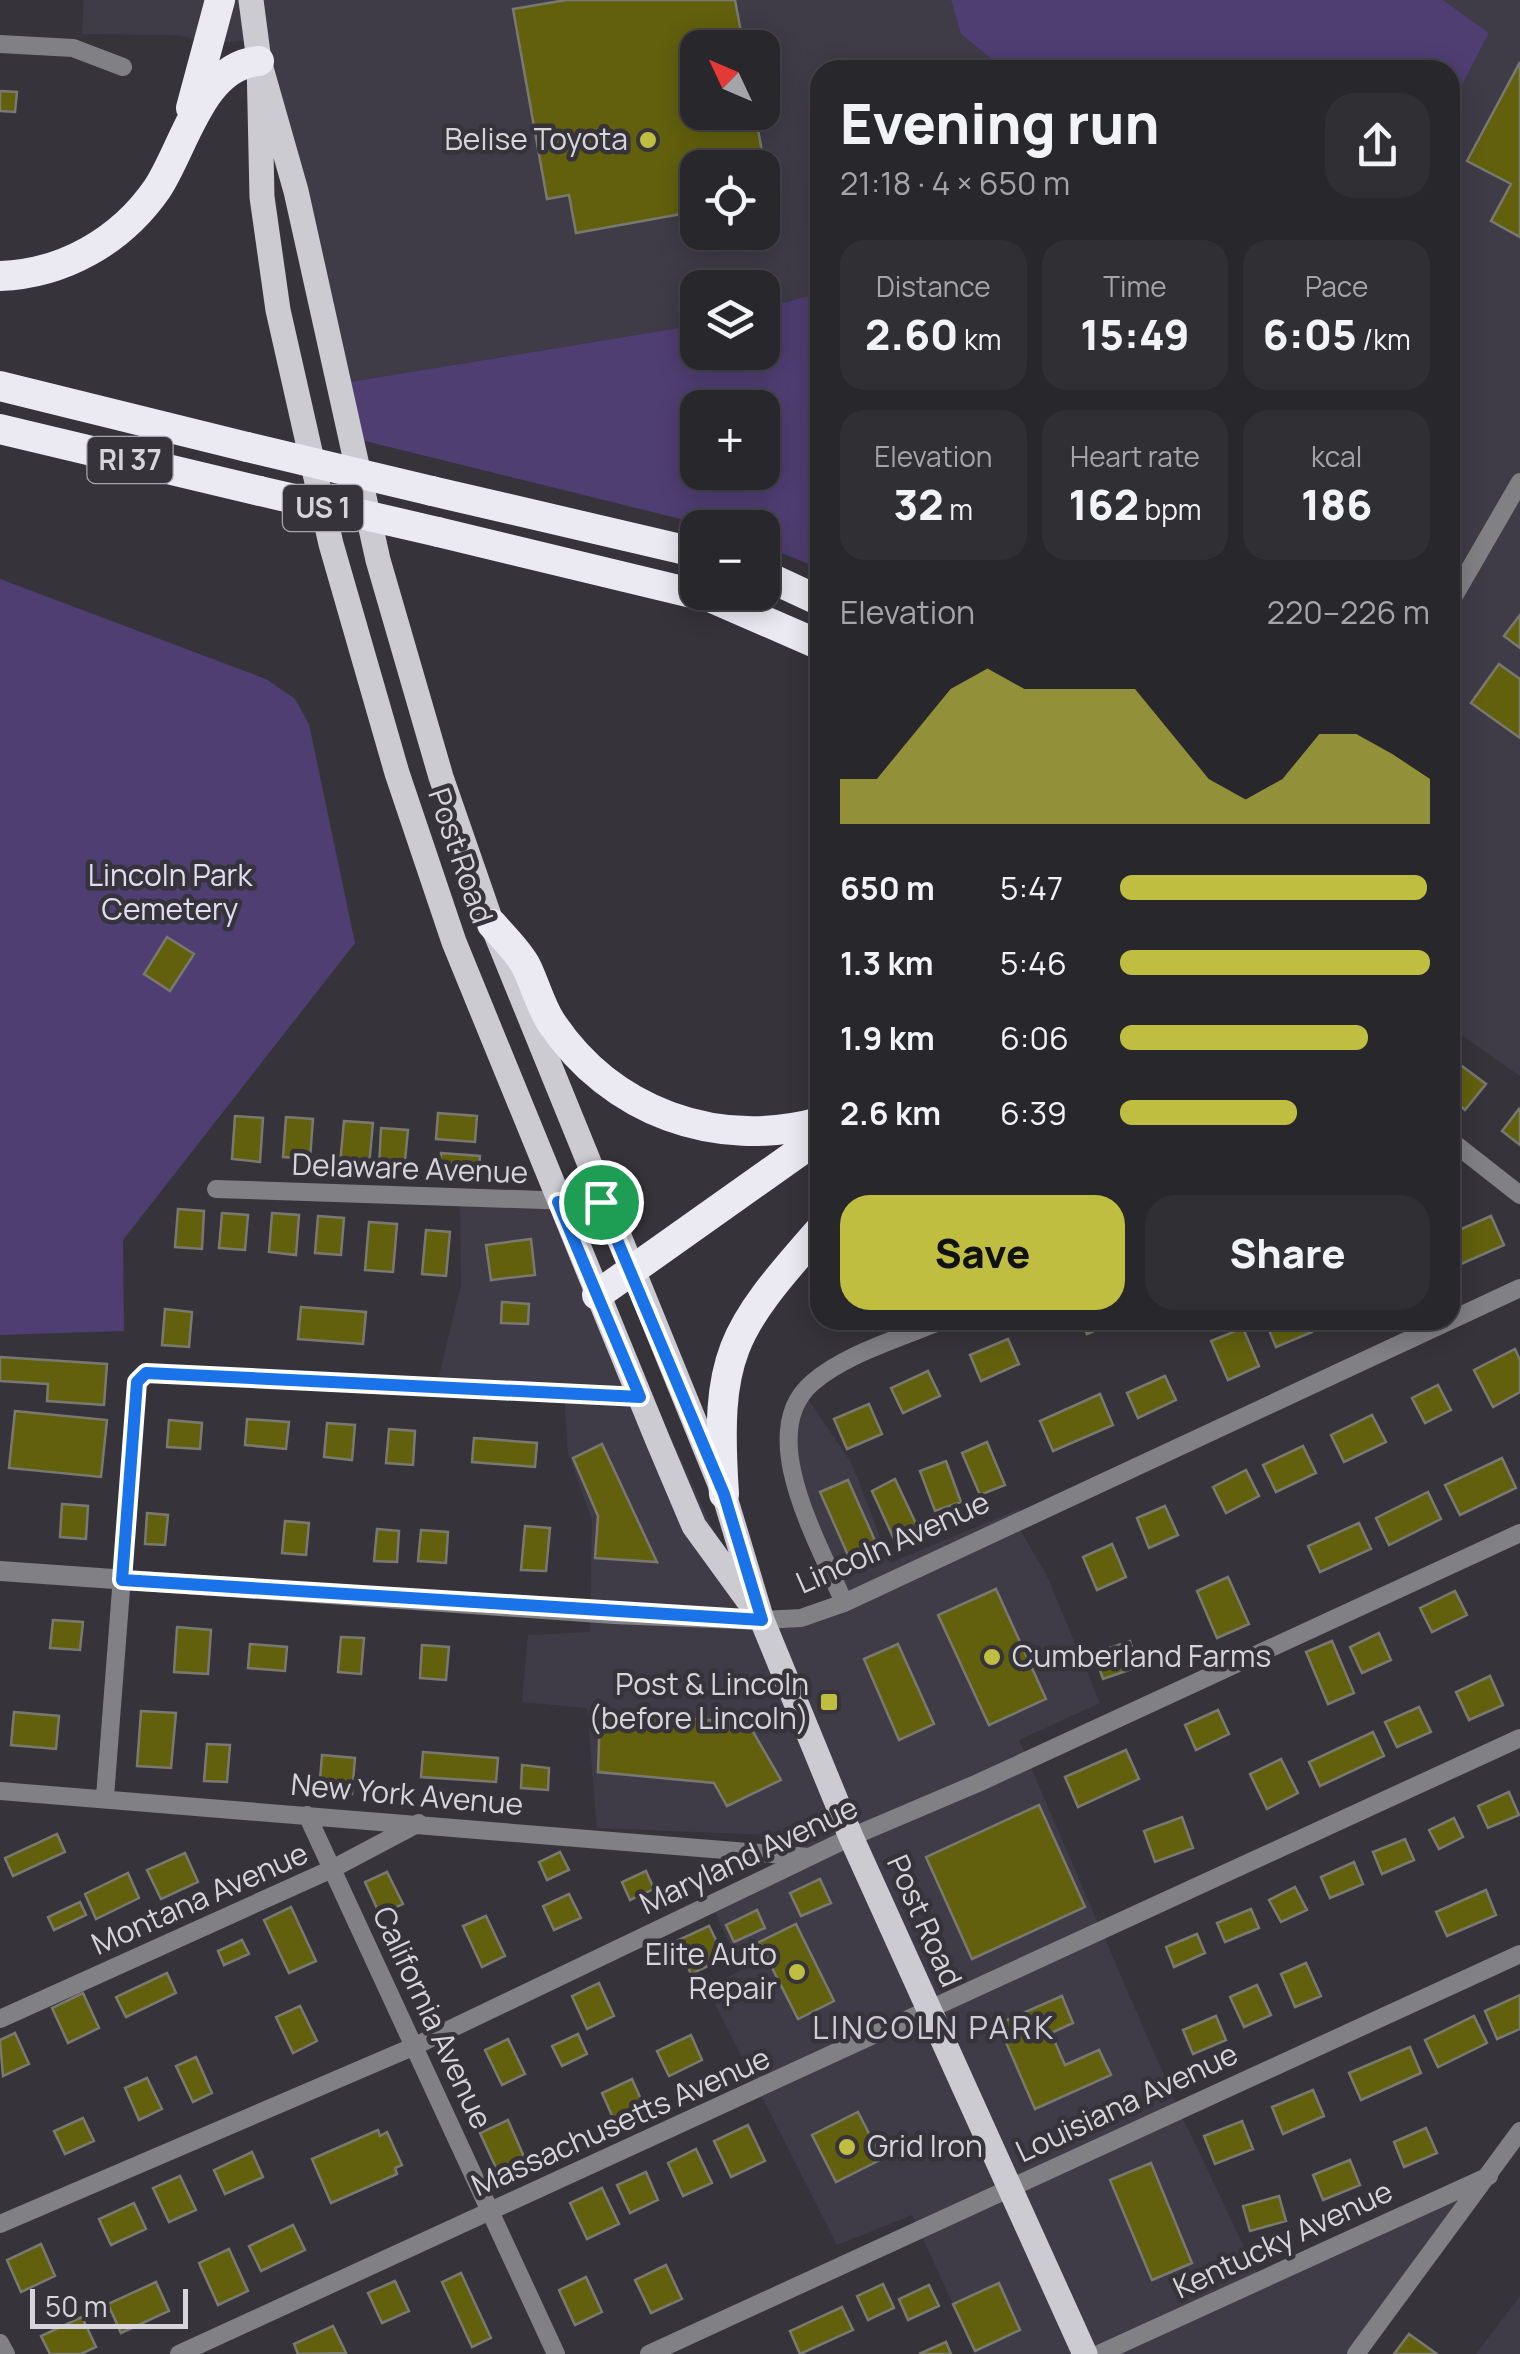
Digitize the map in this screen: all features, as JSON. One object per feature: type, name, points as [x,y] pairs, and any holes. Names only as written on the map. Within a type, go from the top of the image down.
[{"type":"highway","points":[[182,143],[220,0]]},
{"type":"highway","points":[[0,276],[48,269],[101,244],[144,205],[216,84],[236,68],[260,61]]},
{"type":"highway","points":[[0,386],[680,549]]},
{"type":"highway","name":"RI 37","points":[[0,429],[712,598],[810,640]]},
{"type":"highway","points":[[780,583],[810,597]]},
{"type":"highway","points":[[492,924],[524,962],[550,1021],[564,1039],[594,1071],[636,1103],[678,1122],[728,1131],[779,1130],[810,1124]]},
{"type":"highway","points":[[597,1295],[810,1145]]},
{"type":"highway","points":[[724,1494],[720,1410],[732,1352],[759,1300],[810,1241]]},
{"type":"main road","name":"Post Road","points":[[251,0],[260,61],[296,191],[392,614],[492,924],[601,1202],[724,1494],[762,1620],[850,1837],[1085,2354]]},
{"type":"main road","name":"Post Road","points":[[260,61],[262,197],[278,310],[331,544],[397,773],[448,923],[558,1202],[694,1526],[762,1620]]},
{"type":"street","points":[[0,44],[73,48],[123,67]]},
{"type":"street","points":[[1460,587],[1520,482]]},
{"type":"street","points":[[1460,1148],[1520,1195]]},
{"type":"street","name":"Delaware Avenue","points":[[216,1189],[601,1202]]},
{"type":"street","name":"Lincoln Avenue","points":[[1460,1316],[1520,1288]]},
{"type":"street","points":[[844,1603],[792,1474],[788,1426],[794,1406],[809,1384],[921,1330]]},
{"type":"street","name":"Lincoln Avenue","points":[[0,1571],[762,1620],[800,1618],[844,1603],[1430,1330]]},
{"type":"street","points":[[105,1796],[137,1382],[146,1373],[640,1397]]},
{"type":"street","name":"Maryland Avenue","points":[[0,2224],[415,2046],[850,1837],[978,1783],[1520,1533]]},
{"type":"street","name":"Massachusetts Avenue","points":[[179,2354],[1520,1738]]},
{"type":"street","name":"New York Avenue","points":[[0,1791],[420,1822],[810,1858]]},
{"type":"street","name":"California Avenue","points":[[307,1814],[556,2354]]},
{"type":"street","name":"Montana Avenue","points":[[0,2019],[332,1869],[420,1822]]},
{"type":"street","name":"Louisiana Avenue","points":[[649,2354],[1520,1954]]},
{"type":"street","points":[[1356,2354],[1520,2131]]},
{"type":"street","name":"Kentucky Avenue","points":[[1100,2354],[1489,2176]]},
{"type":"street","points":[[0,2344],[6,2354]]},
{"type":"shaded area","points":[[84,0],[951,0],[961,34],[993,60],[810,60],[810,296],[780,304],[780,270],[680,270],[680,328],[344,383],[263,38],[214,44],[177,35],[82,34]]},
{"type":"shaded area","points":[[1443,0],[1520,0],[1520,1076],[1460,1034],[1460,89],[1489,33]]},
{"type":"shaded area","points":[[460,1203],[557,1206],[569,1212],[759,1631],[847,1596],[788,1458],[806,1396],[852,1464],[890,1563],[1020,1509],[1016,1523],[1046,1574],[1100,1703],[1019,1740],[1178,2108],[1258,2276],[1480,2179],[1360,2354],[976,2354],[912,2215],[837,2245],[707,1988],[741,1970],[709,1899],[796,1858],[797,1836],[597,1828],[587,1708],[522,1702],[528,1635],[590,1632],[592,1520],[568,1453],[564,1391],[439,1376],[461,1285]]},
{"type":"shaded area","points":[[1520,2296],[1520,2354],[1476,2354]]},
{"type":"green space","points":[[951,0],[1443,0],[1489,33],[1460,89],[1460,60],[993,60],[961,34]]},
{"type":"green space","points":[[810,296],[810,565],[780,552],[780,510],[680,510],[680,519],[361,440],[344,383],[680,328],[680,370],[780,370],[780,304]]},
{"type":"green space","name":"Lincoln Park Cemetery","points":[[0,579],[266,679],[295,699],[309,724],[355,943],[123,1240],[124,1331],[0,1335]]},
{"type":"building","name":"Belise Toyota","points":[[566,0],[735,0],[741,30],[680,30],[680,130],[758,130],[762,150],[680,150],[680,214],[576,233],[569,195],[547,199],[513,9]]},
{"type":"building","points":[[1520,62],[1520,237],[1491,221],[1511,184],[1467,161]]},
{"type":"building","points":[[0,91],[17,92],[15,112],[0,111]]},
{"type":"building","points":[[1520,615],[1520,648],[1504,636]]},
{"type":"building","points":[[1499,664],[1520,679],[1520,738],[1471,703]]},
{"type":"building","points":[[167,937],[194,954],[170,991],[144,974]]},
{"type":"building","points":[[1460,1064],[1486,1084],[1465,1110],[1460,1106]]},
{"type":"building","points":[[1520,1110],[1520,1145],[1502,1131]]},
{"type":"building","points":[[438,1113],[477,1116],[475,1142],[436,1139]]},
{"type":"building","points":[[235,1116],[263,1118],[260,1162],[232,1159]]},
{"type":"building","points":[[286,1117],[313,1119],[310,1159],[283,1157]]},
{"type":"building","points":[[344,1121],[373,1123],[369,1166],[340,1164]]},
{"type":"building","points":[[381,1128],[408,1130],[404,1171],[379,1169]]},
{"type":"building","points":[[441,1153],[480,1156],[478,1176],[439,1173]]},
{"type":"building","points":[[178,1209],[204,1211],[202,1249],[175,1247]]},
{"type":"building","points":[[222,1213],[248,1215],[245,1250],[219,1248]]},
{"type":"building","points":[[272,1213],[299,1215],[296,1255],[269,1252]]},
{"type":"building","points":[[318,1216],[344,1218],[341,1255],[315,1253]]},
{"type":"building","points":[[1491,1216],[1504,1245],[1461,1264],[1460,1230]]},
{"type":"building","points":[[369,1222],[397,1224],[393,1272],[365,1270]]},
{"type":"building","points":[[426,1230],[450,1232],[446,1276],[422,1274]]},
{"type":"building","points":[[531,1239],[535,1275],[491,1280],[486,1245]]},
{"type":"building","points":[[502,1302],[529,1304],[528,1324],[501,1323]]},
{"type":"building","points":[[301,1307],[366,1312],[363,1344],[298,1339]]},
{"type":"building","points":[[165,1309],[192,1312],[189,1347],[162,1345]]},
{"type":"building","points":[[1244,1330],[1259,1366],[1228,1380],[1211,1341]]},
{"type":"building","points":[[1269,1330],[1311,1330],[1312,1332],[1276,1347]]},
{"type":"building","points":[[1008,1339],[1019,1364],[981,1381],[970,1355]]},
{"type":"building","points":[[1515,1349],[1520,1360],[1520,1392],[1493,1407],[1474,1370]]},
{"type":"building","points":[[0,1357],[107,1364],[104,1405],[47,1401],[48,1384],[0,1381]]},
{"type":"building","points":[[928,1371],[940,1396],[903,1413],[891,1388]]},
{"type":"building","points":[[1165,1376],[1176,1400],[1138,1418],[1127,1393]]},
{"type":"building","points":[[1438,1385],[1451,1410],[1425,1423],[1412,1398]]},
{"type":"building","points":[[1100,1394],[1113,1425],[1053,1451],[1040,1421]]},
{"type":"building","points":[[869,1404],[882,1434],[847,1449],[834,1419]]},
{"type":"building","points":[[15,1411],[107,1420],[101,1477],[9,1468]]},
{"type":"building","points":[[1372,1415],[1386,1442],[1344,1462],[1331,1435]]},
{"type":"building","points":[[247,1419],[289,1422],[286,1449],[245,1445]]},
{"type":"building","points":[[169,1420],[202,1423],[200,1449],[167,1447]]},
{"type":"building","points":[[327,1423],[355,1425],[352,1460],[324,1457]]},
{"type":"building","points":[[389,1429],[415,1431],[413,1465],[386,1463]]},
{"type":"building","points":[[474,1438],[537,1443],[535,1467],[472,1462]]},
{"type":"building","points":[[987,1442],[1005,1485],[980,1495],[962,1453]]},
{"type":"building","points":[[602,1444],[657,1562],[595,1558],[598,1516],[573,1458]]},
{"type":"building","points":[[1303,1446],[1316,1473],[1276,1492],[1263,1465]]},
{"type":"building","points":[[1502,1458],[1516,1488],[1460,1515],[1445,1485]]},
{"type":"building","points":[[946,1461],[961,1502],[935,1511],[920,1471]]},
{"type":"building","points":[[1246,1470],[1259,1496],[1226,1513],[1213,1487]]},
{"type":"building","points":[[895,1479],[917,1526],[893,1537],[872,1491]]},
{"type":"building","points":[[848,1480],[876,1543],[848,1555],[820,1492]]},
{"type":"building","points":[[1428,1492],[1441,1519],[1389,1545],[1376,1518]]},
{"type":"building","points":[[62,1504],[88,1506],[86,1539],[60,1537]]},
{"type":"building","points":[[1165,1506],[1178,1535],[1149,1548],[1137,1518]]},
{"type":"building","points":[[147,1513],[168,1515],[165,1545],[145,1544]]},
{"type":"building","points":[[285,1521],[309,1523],[306,1555],[282,1553]]},
{"type":"building","points":[[1359,1523],[1371,1549],[1320,1572],[1308,1546]]},
{"type":"building","points":[[525,1526],[550,1528],[546,1571],[521,1570]]},
{"type":"building","points":[[377,1529],[399,1531],[397,1562],[374,1561]]},
{"type":"building","points":[[421,1530],[448,1532],[446,1563],[418,1561]]},
{"type":"building","points":[[1112,1544],[1126,1577],[1097,1590],[1083,1557]]},
{"type":"building","points":[[1228,1577],[1249,1624],[1217,1638],[1197,1591]]},
{"type":"building","name":"Cumberland Farms","points":[[996,1589],[1046,1699],[989,1725],[938,1615]]},
{"type":"building","points":[[1455,1591],[1467,1615],[1432,1632],[1420,1608]]},
{"type":"building","points":[[53,1620],[83,1622],[80,1650],[50,1648]]},
{"type":"building","points":[[177,1627],[211,1630],[208,1674],[174,1672]]},
{"type":"building","points":[[1379,1633],[1391,1660],[1362,1673],[1350,1647]]},
{"type":"building","points":[[341,1637],[364,1638],[361,1674],[338,1672]]},
{"type":"building","points":[[1130,1641],[1138,1667],[1103,1679],[1094,1653]]},
{"type":"building","points":[[1332,1641],[1354,1693],[1328,1704],[1306,1652]]},
{"type":"building","points":[[250,1644],[287,1647],[285,1671],[248,1668]]},
{"type":"building","points":[[898,1644],[934,1724],[899,1740],[864,1659]]},
{"type":"building","points":[[422,1645],[449,1647],[446,1680],[420,1678]]},
{"type":"building","points":[[1490,1676],[1503,1705],[1469,1720],[1456,1692]]},
{"type":"building","points":[[1419,1707],[1431,1732],[1397,1747],[1385,1722]]},
{"type":"building","points":[[1218,1710],[1229,1734],[1196,1750],[1185,1725]]},
{"type":"building","points":[[141,1711],[176,1713],[171,1768],[137,1766]]},
{"type":"building","points":[[14,1712],[59,1716],[56,1749],[11,1745]]},
{"type":"building","points":[[600,1712],[748,1723],[781,1780],[727,1806],[714,1783],[598,1772]]},
{"type":"building","points":[[1373,1732],[1384,1756],[1320,1786],[1309,1762]]},
{"type":"building","points":[[207,1744],[230,1745],[227,1782],[204,1781]]},
{"type":"building","points":[[1126,1750],[1139,1779],[1078,1807],[1065,1777]]},
{"type":"building","points":[[423,1752],[498,1758],[496,1782],[421,1777]]},
{"type":"building","points":[[322,1755],[355,1758],[352,1794],[319,1792]]},
{"type":"building","points":[[1281,1759],[1298,1793],[1267,1809],[1250,1774]]},
{"type":"building","points":[[522,1765],[549,1768],[548,1790],[521,1788]]},
{"type":"building","points":[[1509,1792],[1519,1815],[1488,1828],[1478,1806]]},
{"type":"building","points":[[1039,1805],[1085,1907],[972,1959],[926,1857]]},
{"type":"building","points":[[1182,1817],[1193,1848],[1155,1862],[1144,1831]]},
{"type":"building","points":[[1454,1818],[1463,1837],[1439,1849],[1429,1830]]},
{"type":"building","points":[[57,1834],[65,1852],[13,1876],[5,1858]]},
{"type":"building","points":[[1405,1839],[1414,1860],[1382,1874],[1373,1852]]},
{"type":"building","points":[[560,1852],[569,1870],[547,1880],[539,1862]]},
{"type":"building","points":[[185,1853],[198,1882],[161,1899],[147,1870]]},
{"type":"building","points":[[1354,1862],[1363,1884],[1330,1898],[1321,1877]]},
{"type":"building","points":[[646,1871],[654,1889],[630,1900],[622,1882]]},
{"type":"building","points":[[387,1872],[403,1904],[380,1915],[365,1882]]},
{"type":"building","points":[[128,1873],[139,1898],[96,1919],[85,1894]]},
{"type":"building","points":[[820,1879],[831,1903],[801,1916],[790,1893]]},
{"type":"building","points":[[1295,1887],[1307,1910],[1281,1922],[1269,1900]]},
{"type":"building","points":[[1486,1890],[1496,1915],[1447,1936],[1436,1912]]},
{"type":"building","points":[[569,1894],[581,1918],[554,1930],[543,1906]]},
{"type":"building","points":[[80,1902],[86,1915],[54,1930],[48,1917]]},
{"type":"building","points":[[291,1907],[316,1961],[289,1973],[264,1920]]},
{"type":"building","points":[[1251,1909],[1259,1928],[1225,1942],[1217,1923]]},
{"type":"building","points":[[757,1910],[765,1928],[734,1942],[726,1925]]},
{"type":"building","points":[[486,1916],[505,1956],[482,1967],[463,1926]]},
{"type":"building","name":"Elite Auto Repair","points":[[796,1924],[834,2001],[798,2019],[759,1942]]},
{"type":"building","points":[[709,1926],[725,1958],[691,1974],[676,1941]]},
{"type":"building","points":[[1197,1934],[1205,1953],[1174,1967],[1166,1947]]},
{"type":"building","points":[[242,1940],[249,1954],[224,1965],[218,1951]]},
{"type":"building","points":[[1306,1963],[1321,1996],[1295,2007],[1281,1974]]},
{"type":"building","points":[[167,1973],[176,1993],[126,2017],[116,1997]]},
{"type":"building","points":[[599,1983],[614,2016],[587,2029],[572,1996]]},
{"type":"building","points":[[1257,1985],[1271,2015],[1244,2027],[1230,1997]]},
{"type":"building","points":[[83,1993],[99,2028],[68,2043],[52,2008]]},
{"type":"building","points":[[1520,1995],[1520,2029],[1497,2039],[1485,2011]]},
{"type":"building","points":[[1062,1996],[1073,2023],[1051,2033],[1065,2065],[1099,2050],[1111,2075],[1035,2109],[998,2024]]},
{"type":"building","points":[[300,2006],[317,2041],[293,2053],[276,2017]]},
{"type":"building","points":[[1216,2016],[1226,2040],[1193,2054],[1183,2030]]},
{"type":"building","points":[[1474,2016],[1487,2043],[1438,2067],[1425,2040]]},
{"type":"building","points":[[15,2033],[29,2064],[3,2076],[0,2040]]},
{"type":"building","points":[[578,2034],[587,2054],[562,2066],[552,2046]]},
{"type":"building","points":[[691,2035],[702,2060],[669,2076],[657,2051]]},
{"type":"building","points":[[508,2039],[525,2074],[502,2085],[485,2050]]},
{"type":"building","points":[[1410,2047],[1421,2073],[1361,2100],[1349,2073]]},
{"type":"building","points":[[196,2057],[212,2093],[193,2102],[176,2066]]},
{"type":"building","points":[[147,2078],[162,2109],[139,2120],[125,2088]]},
{"type":"building","points":[[632,2079],[644,2106],[614,2120],[602,2093]]},
{"type":"building","points":[[1313,2090],[1324,2116],[1283,2134],[1272,2107]]},
{"type":"building","name":"Grid Iron","points":[[858,2112],[882,2159],[836,2182],[812,2135]]},
{"type":"building","points":[[83,2118],[94,2141],[65,2154],[54,2131]]},
{"type":"building","points":[[508,2120],[525,2159],[498,2172],[480,2133]]},
{"type":"building","points":[[1242,2121],[1253,2149],[1215,2164],[1204,2136]]},
{"type":"building","points":[[748,2125],[765,2161],[731,2177],[714,2141]]},
{"type":"building","points":[[1426,2128],[1437,2153],[1404,2167],[1394,2142]]},
{"type":"building","points":[[378,2130],[380,2136],[387,2132],[402,2165],[395,2168],[397,2174],[331,2203],[312,2159]]},
{"type":"building","points":[[696,2149],[712,2183],[683,2196],[668,2163]]},
{"type":"building","points":[[252,2152],[263,2177],[225,2194],[214,2170]]},
{"type":"building","points":[[1350,2160],[1360,2185],[1323,2200],[1313,2175]]},
{"type":"building","points":[[1151,2163],[1192,2263],[1152,2280],[1110,2180]]},
{"type":"building","points":[[646,2172],[658,2200],[630,2213],[617,2185]]},
{"type":"building","points":[[180,2176],[196,2210],[169,2222],[153,2188]]},
{"type":"building","points":[[602,2188],[619,2224],[587,2239],[570,2203]]},
{"type":"building","points":[[1279,2196],[1286,2221],[1250,2231],[1243,2206]]},
{"type":"building","points":[[134,2203],[146,2229],[111,2245],[99,2219]]},
{"type":"building","points":[[293,2225],[305,2250],[261,2271],[249,2246]]},
{"type":"building","points":[[41,2244],[55,2276],[21,2292],[7,2260]]},
{"type":"building","points":[[229,2249],[248,2291],[218,2305],[199,2263]]},
{"type":"building","points":[[666,2265],[682,2299],[651,2313],[635,2280]]},
{"type":"building","points":[[461,2273],[491,2338],[472,2347],[442,2282]]},
{"type":"building","points":[[586,2277],[602,2312],[575,2325],[559,2290]]},
{"type":"building","points":[[395,2281],[409,2311],[382,2323],[368,2293]]},
{"type":"building","points":[[156,2282],[169,2311],[121,2333],[108,2304]]},
{"type":"building","points":[[999,2283],[1020,2330],[975,2351],[953,2304]]},
{"type":"building","points":[[883,2284],[894,2308],[868,2320],[857,2296]]},
{"type":"building","points":[[929,2285],[939,2306],[908,2320],[899,2299]]},
{"type":"building","points":[[842,2307],[853,2330],[800,2354],[790,2331]]},
{"type":"building","points":[[82,2317],[96,2347],[81,2354],[50,2354],[41,2336]]},
{"type":"building","points":[[333,2326],[346,2353],[298,2354],[294,2344]]},
{"type":"building","points":[[1409,2334],[1437,2354],[1394,2354]]},
{"type":"building","points":[[946,2342],[951,2354],[919,2354]]},
{"type":"place","name":"Belise Toyota","points":[[648,140]]},
{"type":"place","name":"Cumberland Farms","points":[[992,1657]]},
{"type":"place","name":"Post & Lincoln (before Lincoln)","points":[[829,1702]]},
{"type":"place","name":"Elite Auto Repair","points":[[797,1972]]},
{"type":"place","name":"Grid Iron","points":[[847,2147]]},
{"type":"district","name":"LINCOLN PARK","points":[[934,2028]]},
{"type":"route","points":[[558,1202],[601,1202],[724,1494],[762,1620],[614,1614],[122,1580],[137,1382],[146,1373],[640,1397],[558,1202]]}]
